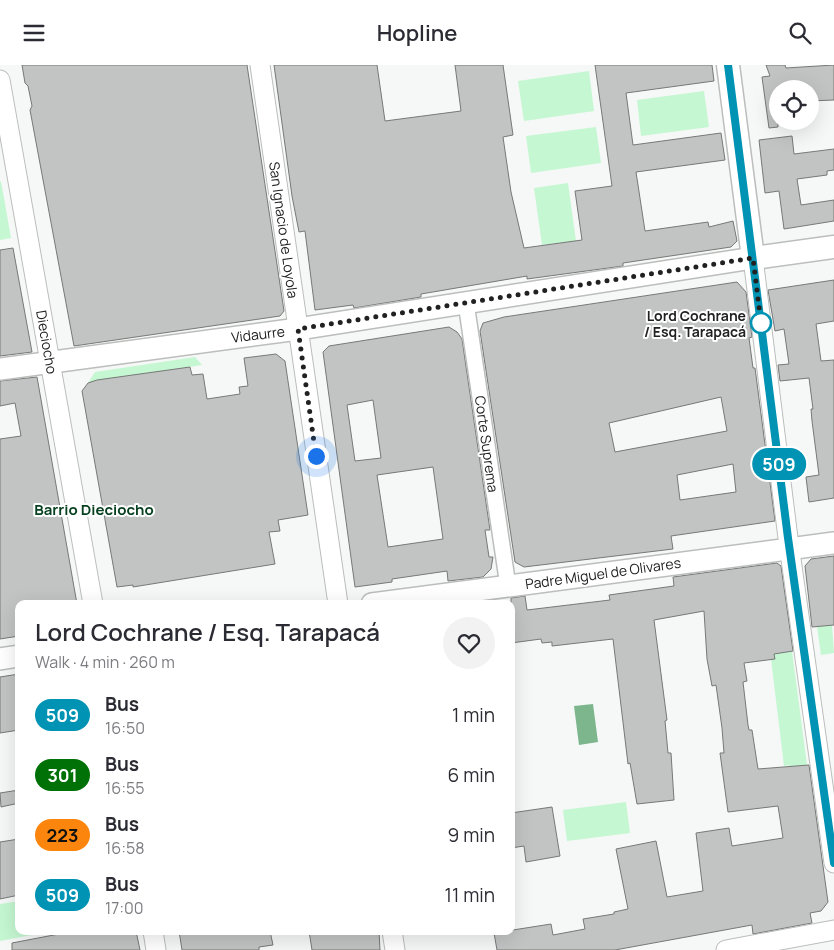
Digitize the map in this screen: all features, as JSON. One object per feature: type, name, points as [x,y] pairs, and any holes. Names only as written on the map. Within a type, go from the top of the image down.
[{"type":"main road","points":[[728,65],[753,258],[834,247]]},
{"type":"main road","name":"Vidaurre","points":[[0,369],[298,329],[753,258]]},
{"type":"main road","name":"Padre Miguel de Olivares","points":[[402,600],[834,543]]},
{"type":"main road","points":[[0,659],[15,657]]},
{"type":"street","name":"San Ignacio de Loyola","points":[[260,65],[337,600]]},
{"type":"street","name":"Dieciocho","points":[[0,80],[92,600]]},
{"type":"street","points":[[753,258],[790,548],[834,863]]},
{"type":"street","name":"Corte Suprema","points":[[466,303],[508,586]]},
{"type":"street","points":[[726,950],[834,930]]},
{"type":"street","points":[[154,935],[156,950]]},
{"type":"street","points":[[393,935],[395,950]]},
{"type":"shaded area","points":[[589,71],[594,111],[524,121],[518,81]]},
{"type":"shaded area","points":[[704,91],[709,127],[641,136],[637,100]]},
{"type":"shaded area","points":[[596,127],[601,163],[531,173],[526,136]]},
{"type":"shaded area","points":[[0,182],[11,238],[0,240]]},
{"type":"shaded area","points":[[568,183],[576,241],[542,245],[534,188]]},
{"type":"shaded area","points":[[195,357],[202,365],[88,383],[95,372]]},
{"type":"shaded area","points":[[832,625],[834,653],[821,655],[817,627]]},
{"type":"shaded area","points":[[792,651],[807,765],[789,768],[789,765],[784,766],[771,659],[774,654]]},
{"type":"shaded area","points":[[593,704],[598,742],[579,745],[574,706]]},
{"type":"shaded area","points":[[626,802],[630,833],[567,841],[563,810]]},
{"type":"shaded area","points":[[15,902],[15,935],[32,935],[0,941],[0,904]]},
{"type":"building","points":[[22,65],[247,65],[284,311],[280,316],[74,346],[30,110],[32,106]]},
{"type":"building","points":[[274,65],[377,65],[385,121],[461,111],[455,65],[503,65],[513,135],[503,137],[511,192],[524,248],[582,240],[575,191],[612,186],[595,65],[712,65],[714,81],[626,93],[633,145],[721,133],[725,160],[636,172],[645,231],[708,222],[709,227],[733,221],[737,241],[731,247],[623,263],[623,266],[527,279],[527,276],[421,294],[421,297],[354,308],[353,305],[315,310],[305,231],[299,232],[292,196]]},
{"type":"building","points":[[766,65],[785,65],[786,68],[834,65],[834,100],[819,101],[819,80],[769,80],[769,128],[762,77],[770,76]]},
{"type":"building","points":[[792,136],[794,154],[834,149],[834,170],[827,171],[827,175],[797,179],[801,205],[834,200],[834,221],[784,229],[779,191],[765,193],[759,140]]},
{"type":"building","points":[[13,248],[32,352],[0,356],[0,250]]},
{"type":"building","points":[[834,280],[834,321],[816,324],[821,361],[834,360],[834,498],[809,502],[806,477],[819,475],[809,378],[780,381],[778,365],[789,364],[784,329],[775,331],[768,290]]},
{"type":"building","points":[[737,282],[746,292],[752,337],[749,338],[753,368],[755,368],[775,521],[671,536],[673,549],[524,567],[515,562],[480,331],[483,323],[504,317]],"holes":[[[721,397],[727,431],[615,452],[609,423]],[[733,464],[736,492],[680,500],[677,475]]]},
{"type":"building","points":[[449,327],[457,332],[462,339],[490,530],[485,530],[489,557],[493,557],[491,569],[483,577],[448,581],[447,571],[392,579],[392,582],[355,587],[323,352],[329,346]],"holes":[[[373,400],[381,458],[355,461],[347,405]],[[433,467],[443,539],[388,547],[377,475]]]},
{"type":"building","points":[[276,354],[285,361],[308,515],[278,520],[280,531],[269,532],[275,564],[133,587],[133,585],[117,587],[82,391],[88,383],[97,380],[190,367],[192,375],[203,374],[207,399],[240,394],[239,387],[248,386],[244,358]]},
{"type":"building","points":[[37,377],[76,600],[15,600],[15,637],[0,639],[0,439],[21,436],[15,403],[0,406],[0,381]]},
{"type":"building","points":[[834,556],[834,625],[812,627],[805,566],[811,559]]},
{"type":"building","points":[[777,563],[781,566],[793,651],[774,654],[775,659],[744,663],[747,681],[743,682],[748,725],[749,730],[752,730],[758,769],[809,765],[828,902],[821,911],[810,913],[812,923],[753,934],[752,925],[615,950],[497,950],[494,935],[515,935],[515,930],[551,924],[553,935],[585,929],[583,919],[614,914],[614,912],[628,909],[616,849],[656,841],[667,897],[703,891],[696,833],[729,828],[732,846],[783,838],[778,806],[728,812],[720,753],[724,753],[722,728],[716,685],[712,686],[707,659],[704,611],[654,620],[667,720],[665,721],[668,753],[671,753],[674,800],[637,804],[630,763],[628,764],[613,639],[552,646],[552,642],[542,643],[541,639],[515,642],[515,600],[511,600],[511,598],[525,596],[527,610],[610,600],[609,595],[674,586],[673,577]]},
{"type":"building","points":[[15,675],[15,731],[0,733],[0,677]]},
{"type":"building","points":[[15,791],[15,804],[1,807],[0,793]]},
{"type":"building","points":[[552,807],[560,856],[526,862],[524,846],[515,847],[515,812]]},
{"type":"building","points":[[15,840],[15,896],[0,899],[0,842]]},
{"type":"building","points":[[54,935],[137,935],[140,950],[12,950],[12,943]]},
{"type":"building","points":[[180,935],[271,935],[273,945],[259,947],[259,950],[182,950]]},
{"type":"building","points":[[310,935],[379,935],[380,950],[312,950]]},
{"type":"bus line","name":"509","points":[[728,65],[788,538],[834,863]]},
{"type":"place","name":"Lord Cochrane / Esq. Tarapacá","points":[[761,323]]},
{"type":"district","name":"Barrio Dieciocho","points":[[94,509]]},
{"type":"route","points":[[316,456],[298,329],[753,258],[761,323]]}]
